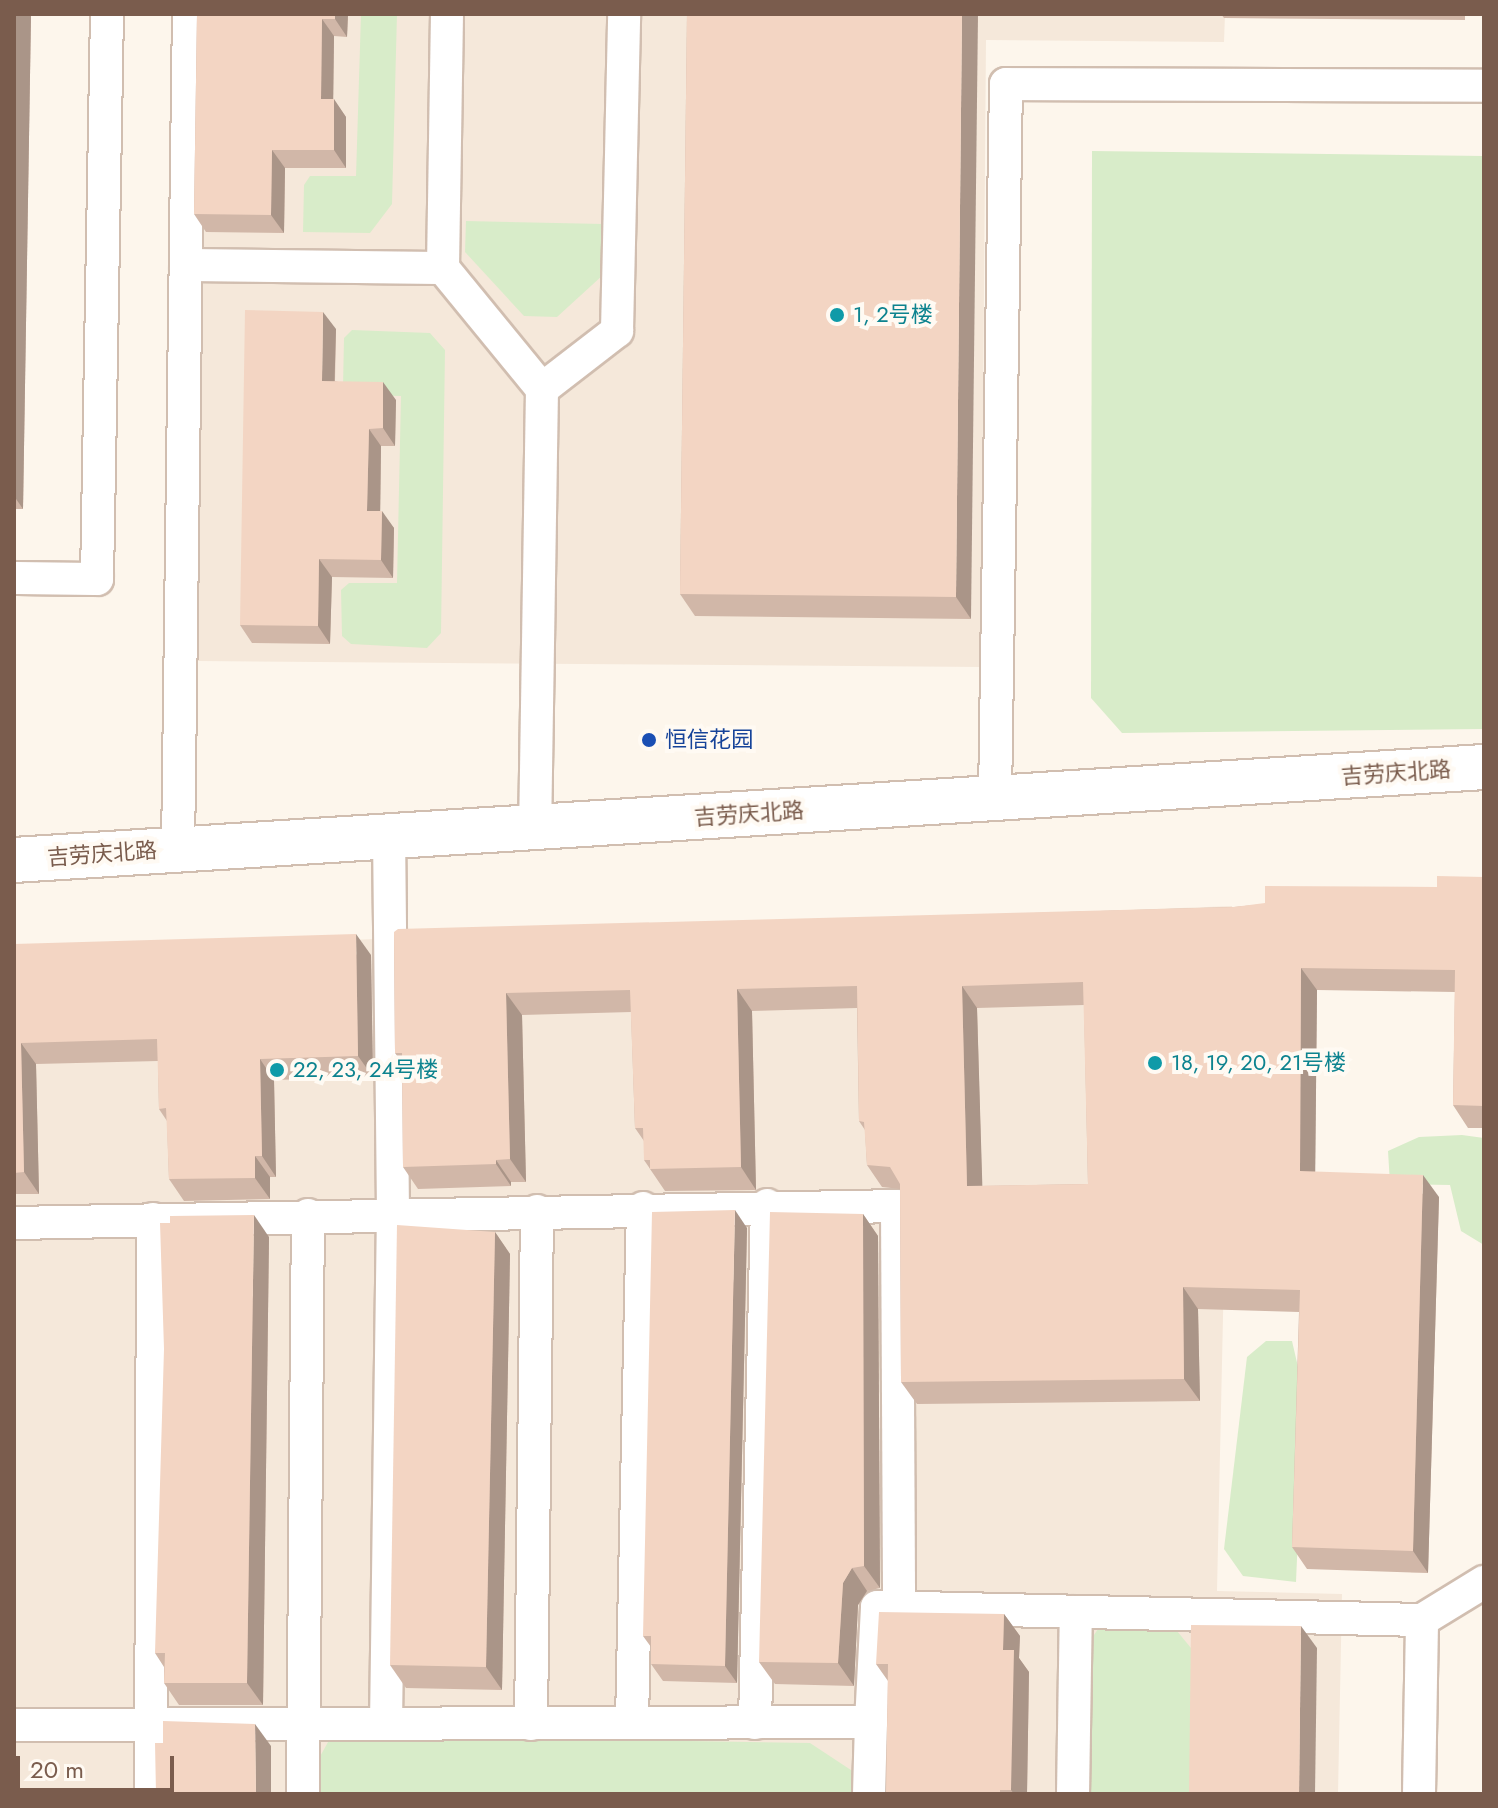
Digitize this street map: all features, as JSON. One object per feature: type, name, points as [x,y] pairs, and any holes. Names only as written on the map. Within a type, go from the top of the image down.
[{"type":"main road","name":"吉劳庆北路","points":[[14,860],[1484,767]]},
{"type":"lane","points":[[14,578],[97,579],[107,14]]},
{"type":"lane","points":[[178,850],[189,14]]},
{"type":"lane","points":[[447,14],[443,268],[542,389],[535,827]]},
{"type":"lane","points":[[542,389],[617,331],[624,14]]},
{"type":"lane","points":[[995,798],[1006,84],[1484,86]]},
{"type":"lane","points":[[186,265],[443,268]]},
{"type":"lane","points":[[386,1724],[393,1213],[389,837]]},
{"type":"lane","points":[[755,1723],[767,1205]]},
{"type":"lane","points":[[14,1223],[767,1205],[897,1206],[899,1608]]},
{"type":"lane","points":[[632,1723],[643,1208]]},
{"type":"lane","points":[[531,1724],[537,1211]]},
{"type":"lane","points":[[303,1794],[308,1215]]},
{"type":"lane","points":[[151,1794],[153,1219]]},
{"type":"lane","points":[[869,1794],[877,1607],[1422,1620],[1484,1582]]},
{"type":"lane","points":[[1073,1794],[1076,1612]]},
{"type":"lane","points":[[1419,1794],[1422,1620]]},
{"type":"lane","points":[[14,1725],[871,1722]]},
{"type":"shaded area","points":[[203,14],[1225,14],[1224,42],[986,40],[981,667],[198,661]]},
{"type":"shaded area","points":[[1232,906],[1217,1591],[1342,1594],[1338,1794],[14,1794],[14,953]]},
{"type":"green space","points":[[361,14],[397,14],[392,204],[370,233],[303,232],[304,185],[310,176],[356,176]]},
{"type":"green space","points":[[1092,151],[1484,156],[1484,729],[1122,733],[1091,698]]},
{"type":"green space","points":[[466,221],[604,224],[603,275],[557,317],[524,316],[465,252]]},
{"type":"green space","points":[[352,330],[430,333],[445,350],[441,633],[427,648],[351,644],[342,636],[341,590],[349,583],[397,583],[401,396],[350,395],[343,387],[344,338]]},
{"type":"green space","points":[[1462,1135],[1484,1138],[1484,1245],[1461,1231],[1450,1185],[1390,1184],[1388,1151],[1419,1137]]},
{"type":"green space","points":[[1266,1341],[1292,1341],[1304,1393],[1296,1582],[1243,1576],[1224,1549],[1247,1357]]},
{"type":"green space","points":[[1100,1626],[1177,1631],[1200,1659],[1199,1794],[1089,1794],[1092,1638]]},
{"type":"green space","points":[[332,1735],[810,1743],[857,1774],[857,1794],[318,1794],[318,1760]]},
{"type":"building","points":[[197,14],[335,14],[335,19],[322,19],[321,99],[334,99],[334,150],[272,150],[271,215],[194,214]]},
{"type":"building","name":"1, 2号楼","points":[[687,14],[962,14],[956,597],[680,594]]},
{"type":"building","points":[[245,310],[323,312],[322,381],[383,382],[383,428],[369,429],[367,511],[382,511],[381,560],[319,559],[318,626],[240,625]]},
{"type":"building","points":[[1437,876],[1484,877],[1484,1106],[1453,1105],[1455,970],[1301,968],[1300,1171],[1423,1175],[1413,1551],[1292,1547],[1300,1290],[1183,1287],[1184,1379],[901,1382],[900,1184],[890,1167],[867,1165],[864,1122],[859,1121],[857,986],[737,989],[741,1167],[650,1169],[650,1160],[644,1160],[643,1128],[635,1128],[630,990],[506,993],[510,1159],[496,1160],[496,1164],[403,1167],[402,1053],[395,1053],[394,932],[398,929],[1234,907],[1265,903],[1265,886],[1437,887]],"holes":[[[1083,982],[1088,1184],[967,1186],[962,986]]]},
{"type":"building","name":"22, 23, 24号楼","points":[[356,934],[358,1056],[260,1059],[262,1156],[255,1156],[255,1178],[169,1179],[166,1108],[159,1109],[157,1039],[21,1043],[24,1172],[14,1173],[14,944]]},
{"type":"building","points":[[735,1210],[725,1666],[651,1664],[651,1636],[643,1636],[652,1212]]},
{"type":"building","points":[[770,1212],[863,1214],[864,1566],[852,1568],[843,1583],[838,1663],[759,1662]]},
{"type":"building","points":[[254,1215],[247,1683],[164,1683],[165,1653],[155,1653],[164,1349],[160,1223],[170,1223],[170,1216]]},
{"type":"building","points":[[397,1225],[495,1232],[486,1667],[390,1665]]},
{"type":"building","points":[[879,1612],[1004,1614],[1003,1650],[1014,1650],[1011,1790],[1000,1790],[1000,1794],[886,1794],[888,1664],[876,1664]]},
{"type":"building","points":[[1191,1625],[1301,1626],[1299,1794],[1189,1794]]},
{"type":"building","points":[[163,1721],[255,1724],[256,1794],[156,1794],[155,1743],[163,1743]]},
{"type":"place","name":"1, 2号楼","points":[[837,315]]},
{"type":"place","name":"恒信花园","points":[[649,740]]},
{"type":"place","name":"18, 19, 20, 21号楼","points":[[1155,1063]]},
{"type":"place","name":"22, 23, 24号楼","points":[[277,1070]]}]
